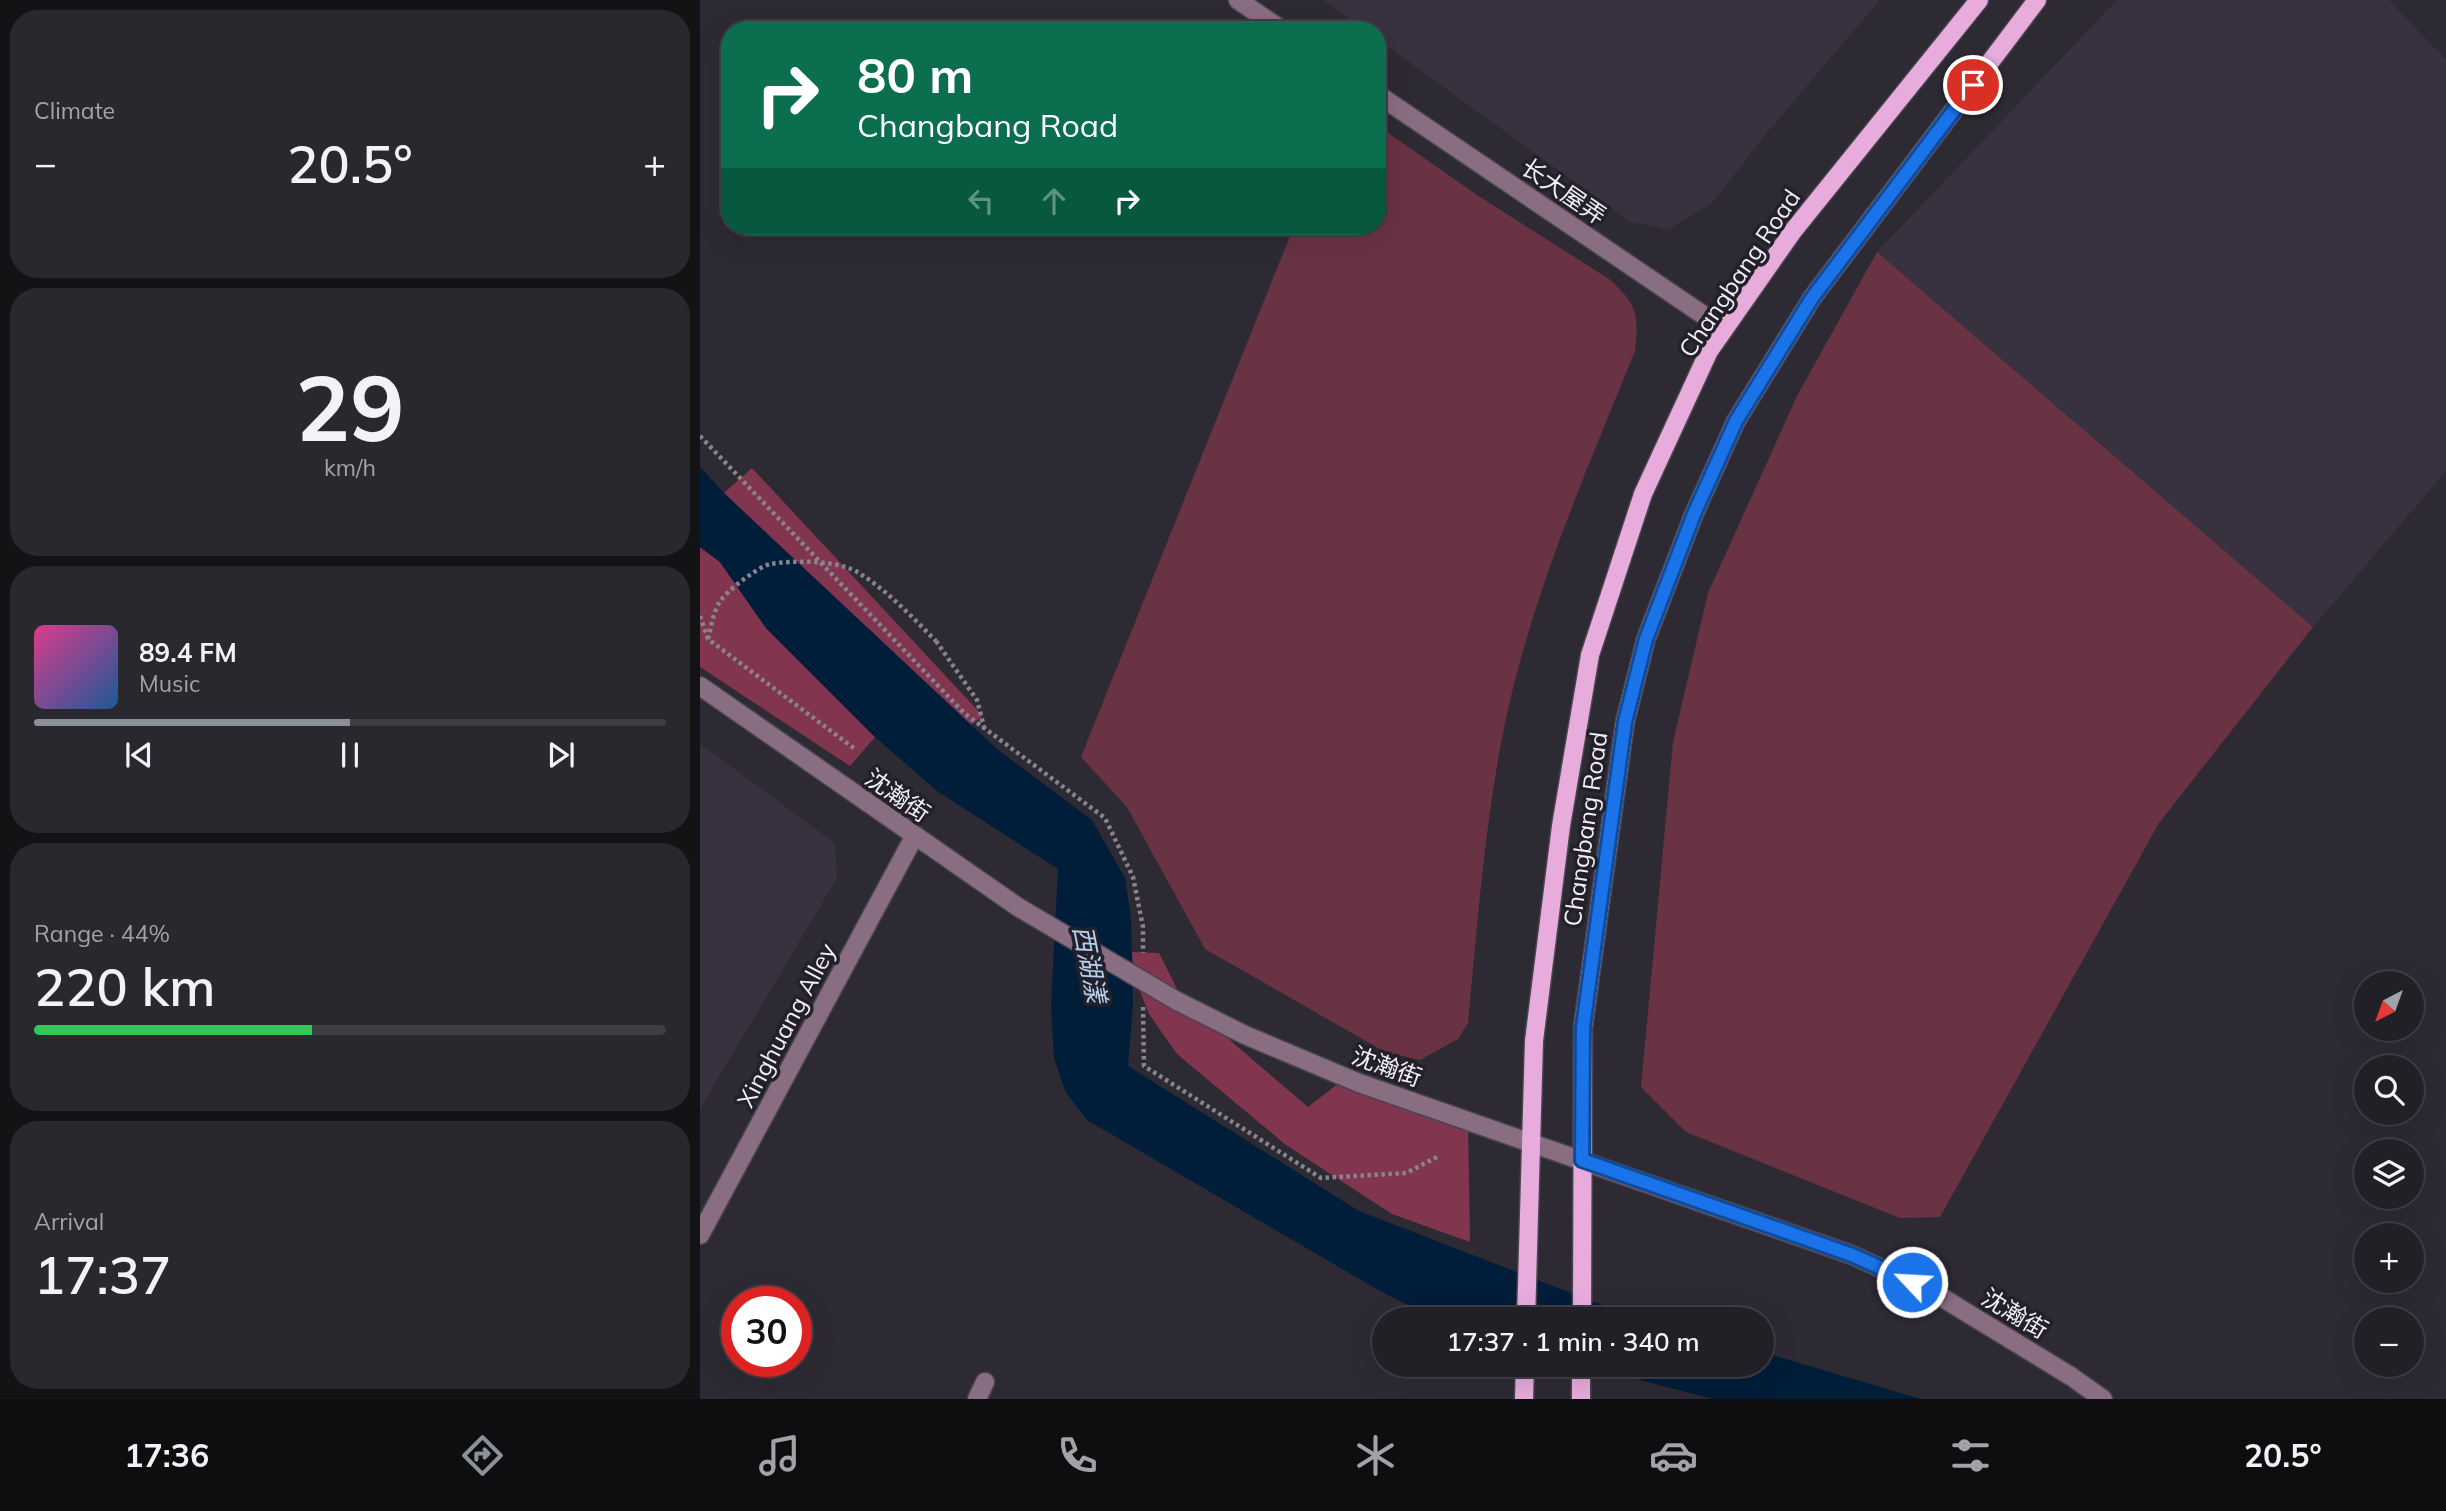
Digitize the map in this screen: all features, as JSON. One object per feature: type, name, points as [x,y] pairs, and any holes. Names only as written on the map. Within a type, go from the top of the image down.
[{"type":"main road","name":"Changbang Road","points":[[1526,1307],[1534,1041],[1560,826],[1590,655],[1643,494],[1709,351],[1793,231],[1979,0]]},
{"type":"main road","name":"Changbang Road","points":[[1582,1307],[1583,1027],[1625,722],[1646,639],[1694,514],[1736,421],[1812,298],[2037,0]]},
{"type":"main road","points":[[1524,1399],[1525,1377]]},
{"type":"main road","points":[[1581,1377],[1581,1399]]},
{"type":"street","points":[[1238,0],[1269,21]]},
{"type":"street","name":"长大屋弄","points":[[1386,100],[1724,329]]},
{"type":"street","name":"沈瀚街","points":[[700,686],[1018,907],[1177,1001],[1245,1035],[1359,1083],[1852,1255],[1933,1292],[2072,1377],[2103,1399]]},
{"type":"street","name":"Xinghuang Alley","points":[[700,1235],[914,837]]},
{"type":"street","points":[[977,1399],[985,1382]]},
{"type":"path","points":[[700,436],[964,713],[1105,818],[1133,877],[1143,927],[1143,955]]},
{"type":"path","points":[[708,639],[719,603],[731,589],[768,565],[804,562],[843,565],[859,573],[895,601],[936,640],[977,700],[984,728]]},
{"type":"path","points":[[700,616],[708,639],[855,749]]},
{"type":"path","points":[[1143,997],[1144,1066],[1321,1178],[1406,1173],[1439,1156]]},
{"type":"shaded area","points":[[1323,0],[1880,0],[1766,134],[1712,203],[1669,229],[1630,222],[1386,46],[1386,21],[1352,21]]},
{"type":"shaded area","points":[[2117,0],[2389,0],[2446,60],[2446,471],[2313,627],[1877,252]]},
{"type":"shaded area","points":[[1386,131],[1477,195],[1609,279],[1631,303],[1637,328],[1635,351],[1559,541],[1513,688],[1490,809],[1468,1023],[1458,1039],[1420,1060],[1385,1052],[1205,949],[1127,807],[1081,757],[1290,235],[1386,235]]},
{"type":"shaded area","points":[[1877,252],[2313,627],[2159,823],[1940,1217],[1900,1218],[1686,1132],[1641,1087],[1673,742],[1708,593],[1797,396]]},
{"type":"shaded area","points":[[752,468],[983,716],[964,730],[724,493]]},
{"type":"shaded area","points":[[700,547],[720,562],[766,628],[875,737],[850,766],[700,667]]},
{"type":"shaded area","points":[[702,745],[835,843],[837,878],[700,1109],[700,747]]},
{"type":"shaded area","points":[[1132,952],[1159,953],[1182,999],[1308,1107],[1339,1083],[1468,1128],[1470,1242],[1392,1214],[1286,1145],[1177,1054],[1149,1014],[1134,976]]},
{"type":"water","name":"西湖漾","points":[[700,467],[724,493],[997,749],[1092,820],[1125,878],[1131,919],[1133,1004],[1128,1066],[1359,1211],[1607,1307],[1412,1307],[1087,1120],[1065,1091],[1054,1058],[1051,1006],[1058,869],[937,791],[875,737],[766,628],[720,562],[700,547]]},
{"type":"water","points":[[1774,1356],[1921,1399],[1712,1399],[1629,1377],[1774,1377]]},
{"type":"route","points":[[1912,1282],[1852,1255],[1582,1160],[1583,1027],[1625,722],[1646,639],[1694,514],[1736,421],[1812,298],[1973,85]]}]
